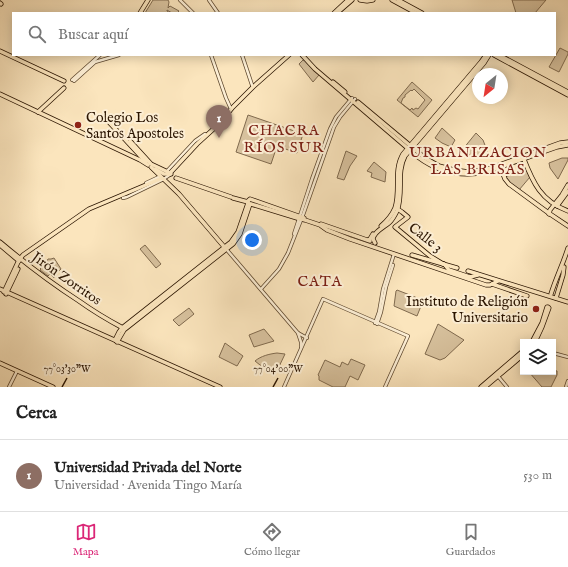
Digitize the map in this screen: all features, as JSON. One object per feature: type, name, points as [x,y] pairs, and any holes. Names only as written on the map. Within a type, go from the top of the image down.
[{"type":"main road","points":[[140,12],[147,0]]},
{"type":"main road","points":[[335,12],[348,0]]},
{"type":"main road","points":[[338,12],[352,0]]},
{"type":"main road","points":[[360,0],[373,0]]},
{"type":"main road","points":[[392,0],[414,12]]},
{"type":"main road","points":[[398,0],[420,12]]},
{"type":"main road","points":[[0,51],[64,81]]},
{"type":"main road","points":[[220,387],[4,292],[20,260],[90,211],[122,197],[165,175],[206,135],[217,127],[230,108],[285,56]]},
{"type":"main road","points":[[253,86],[288,56]]},
{"type":"main road","points":[[304,56],[315,69],[430,165],[438,169],[462,174],[486,172],[560,142],[568,141]]},
{"type":"main road","points":[[176,178],[250,204],[300,218],[375,243],[373,240],[374,236],[391,220],[396,208],[399,199],[401,164],[404,158],[410,148],[485,56]]},
{"type":"main road","points":[[410,148],[484,64],[488,56]]},
{"type":"main road","points":[[496,56],[568,94]]},
{"type":"main road","points":[[501,56],[568,94]]},
{"type":"main road","points":[[38,112],[64,88]]},
{"type":"main road","points":[[0,94],[140,156],[165,175],[227,248]]},
{"type":"main road","points":[[109,120],[140,156]]},
{"type":"main road","points":[[120,132],[150,166],[165,175]]},
{"type":"main road","points":[[523,158],[557,147],[568,146]]},
{"type":"main road","points":[[523,158],[530,177],[537,188],[544,196],[556,205],[568,211]]},
{"type":"main road","points":[[500,167],[509,184],[568,226]]},
{"type":"main road","points":[[556,205],[568,185]]},
{"type":"main road","points":[[550,214],[549,211],[568,191]]},
{"type":"main road","points":[[116,341],[123,329],[227,248],[241,231],[250,204]]},
{"type":"main road","points":[[368,240],[372,234],[389,218],[396,208]]},
{"type":"main road","name":"Calle 3","points":[[396,208],[405,213],[408,217],[395,227],[430,256],[443,264]]},
{"type":"main road","points":[[327,228],[334,232],[349,235],[394,254],[457,268]]},
{"type":"main road","name":"Jirón Zorritos","points":[[0,242],[20,260]]},
{"type":"main road","name":"Jirón Zorritos","points":[[0,245],[67,296],[123,329]]},
{"type":"main road","points":[[551,294],[568,248]]},
{"type":"main road","points":[[556,298],[568,254]]},
{"type":"main road","points":[[412,256],[418,260],[486,285],[495,282]]},
{"type":"main road","points":[[418,260],[480,281],[495,282],[568,302]]},
{"type":"main road","points":[[443,264],[449,270],[471,277],[480,275]]},
{"type":"main road","points":[[468,276],[470,274],[468,271],[527,296]]},
{"type":"main road","points":[[480,275],[478,278],[480,281]]},
{"type":"main road","points":[[547,307],[548,307],[544,323],[533,342],[542,323],[547,307]]},
{"type":"main road","points":[[116,341],[214,387]]},
{"type":"main road","points":[[485,387],[520,354]]},
{"type":"main road","points":[[481,387],[520,357]]},
{"type":"main road","points":[[0,364],[53,387]]},
{"type":"main road","points":[[16,371],[48,387]]},
{"type":"street","points":[[180,0],[192,12]]},
{"type":"street","points":[[208,0],[217,12]]},
{"type":"street","points":[[73,81],[99,56]]},
{"type":"street","points":[[78,76],[95,62],[116,56]]},
{"type":"street","points":[[211,56],[230,108]]},
{"type":"street","points":[[242,56],[253,86]]},
{"type":"street","points":[[261,289],[272,277],[287,256],[330,129],[336,118],[353,100]]},
{"type":"street","points":[[227,248],[230,254],[298,332],[307,338]]},
{"type":"street","points":[[383,297],[385,283],[394,254]]},
{"type":"street","points":[[376,323],[393,265]]},
{"type":"street","points":[[285,387],[324,300],[407,337],[384,387]]},
{"type":"street","points":[[298,332],[301,342],[300,351]]},
{"type":"street","points":[[285,387],[307,338]]},
{"type":"street","points":[[556,354],[568,357]]},
{"type":"street","points":[[9,387],[16,371]]},
{"type":"street","points":[[497,375],[507,387]]},
{"type":"street","points":[[566,387],[568,381]]},
{"type":"shaded area","points":[[153,0],[168,0],[168,8],[170,6],[179,11],[170,12],[167,10],[168,12],[146,12]]},
{"type":"shaded area","points":[[512,0],[546,0],[536,12],[516,12]]},
{"type":"shaded area","points":[[560,48],[568,52],[559,72],[549,67]]},
{"type":"shaded area","points":[[305,60],[319,75],[313,82],[299,64]]},
{"type":"shaded area","points":[[412,82],[432,100],[418,117],[397,100]],"holes":[[[414,89],[425,100],[418,109],[416,108],[413,110],[412,108],[410,110],[401,103],[405,95]]]},
{"type":"shaded area","points":[[248,115],[303,134],[297,153],[277,146],[271,164],[236,152]]},
{"type":"shaded area","points":[[442,128],[455,140],[451,147],[435,138]]},
{"type":"shaded area","points":[[476,133],[483,140],[488,153],[471,156],[463,149]]},
{"type":"shaded area","points":[[346,151],[357,156],[350,166],[344,180],[337,178]]},
{"type":"shaded area","points":[[562,158],[568,158],[568,160],[558,179],[550,168],[549,163]]},
{"type":"shaded area","points":[[374,162],[386,172],[385,182],[371,177],[372,173],[367,171]]},
{"type":"shaded area","points":[[526,169],[530,177],[519,190],[509,183],[505,177]]},
{"type":"shaded area","points":[[145,245],[161,264],[156,268],[140,249]]},
{"type":"shaded area","points":[[54,258],[61,269],[54,278],[50,274],[48,276],[40,270],[40,268],[46,265],[45,264],[48,259]]},
{"type":"shaded area","points":[[397,290],[423,301],[417,316],[394,306]]},
{"type":"shaded area","points":[[189,308],[194,314],[179,326],[173,320]]},
{"type":"shaded area","points":[[438,324],[464,340],[445,358],[440,360],[425,354]]},
{"type":"shaded area","points":[[264,329],[274,341],[254,347],[249,335]]},
{"type":"shaded area","points":[[225,343],[243,356],[237,366],[219,357]]},
{"type":"shaded area","points":[[277,353],[285,354],[276,373],[255,361],[265,356]]},
{"type":"shaded area","points":[[351,359],[365,365],[358,380],[350,376],[345,387],[333,387],[319,380],[318,375],[325,360],[340,367],[342,362],[348,365]]},
{"type":"shaded area","points":[[557,371],[557,375],[551,387],[542,387],[532,375],[556,375]]},
{"type":"place","name":"Colegio Los Santos Apostoles","points":[[78,125]]},
{"type":"place","name":"Universidad Privada del Norte","points":[[219,138]]},
{"type":"place","name":"Instituto de Religión Universitario","points":[[536,309]]},
{"type":"district","name":"CHACRA RÍOS SUR","points":[[284,138]]},
{"type":"district","name":"URBANIZACION LAS BRISAS","points":[[478,160]]},
{"type":"district","name":"CATA","points":[[320,281]]}]
